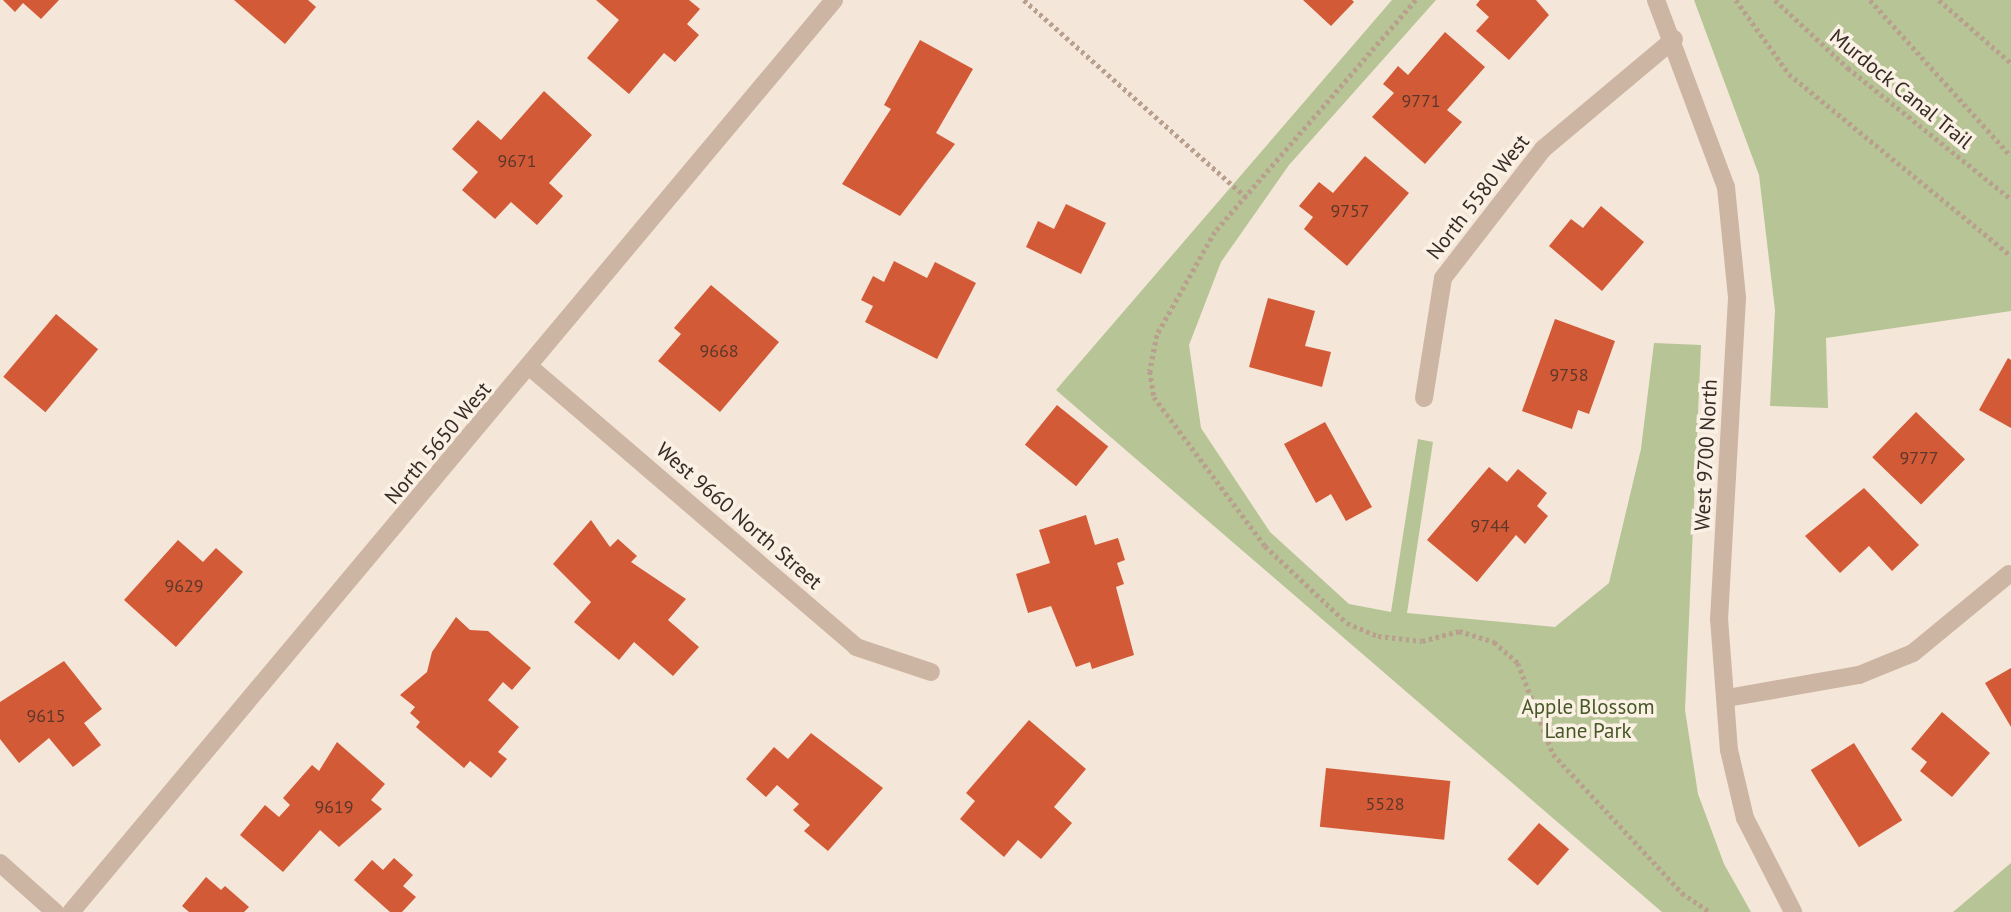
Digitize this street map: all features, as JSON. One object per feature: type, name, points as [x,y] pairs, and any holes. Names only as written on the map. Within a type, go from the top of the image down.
[{"type":"street","name":"North 5650 West","points":[[71,912],[531,368],[834,0]]},
{"type":"street","name":"West 9700 North","points":[[1656,0],[1674,39],[1726,187],[1734,253],[1719,618],[1729,750],[1745,818],[1793,912]]},
{"type":"street","name":"North 5580 West","points":[[1424,398],[1443,278],[1543,149],[1674,39]]},
{"type":"street","name":"West 9660 North Street","points":[[531,368],[856,647],[931,672]]},
{"type":"street","points":[[1727,698],[1859,675],[1913,653],[2008,574]]},
{"type":"street","points":[[0,863],[55,912]]},
{"type":"path","points":[[1024,0],[1246,197]]},
{"type":"path","points":[[1416,0],[1246,197],[1189,272],[1157,335],[1150,371],[1154,397],[1177,436],[1265,546],[1347,623],[1378,636],[1422,641],[1459,631],[1494,642],[1518,663],[1553,754],[1682,893],[1710,912]]},
{"type":"path","points":[[1736,0],[1788,74],[2011,256]]},
{"type":"path","name":"Murdock Canal Trail","points":[[1775,0],[1848,68],[2011,199]]},
{"type":"path","points":[[1939,0],[2011,62]]},
{"type":"path","name":"Murdock Canal Trail","points":[[1872,1],[2011,156]]},
{"type":"green space","name":"Apple Blossom Lane Park","points":[[1392,0],[1436,0],[1289,165],[1221,262],[1189,345],[1201,428],[1270,532],[1349,604],[1391,612],[1418,439],[1433,442],[1407,613],[1555,627],[1609,583],[1641,449],[1654,343],[1701,345],[1685,710],[1698,794],[1724,864],[1751,912],[1662,912],[1056,390]]},
{"type":"green space","points":[[1694,0],[2011,0],[2011,311],[1826,338],[1828,408],[1770,406],[1775,310],[1759,175]]},
{"type":"green space","points":[[2011,863],[2011,912],[1953,912]]},
{"type":"building","points":[[3,0],[59,0],[41,19],[23,3],[15,12]]},
{"type":"building","points":[[234,0],[308,0],[316,7],[285,44]]},
{"type":"building","points":[[596,0],[689,0],[700,9],[687,24],[699,35],[675,62],[664,53],[629,94],[587,58],[619,20]]},
{"type":"building","points":[[1303,0],[1352,0],[1354,2],[1331,26]]},
{"type":"building","points":[[1480,0],[1536,0],[1549,15],[1509,60],[1476,31],[1489,17],[1476,5]]},
{"type":"building","points":[[1445,32],[1485,67],[1447,110],[1462,122],[1425,164],[1372,117],[1394,93],[1383,84],[1398,66],[1408,75]]},
{"type":"building","points":[[920,40],[973,69],[936,133],[955,144],[900,216],[842,184],[891,109],[884,105]]},
{"type":"building","points":[[544,91],[592,135],[549,183],[563,196],[537,225],[511,202],[495,219],[462,190],[478,172],[452,149],[478,120],[501,140]]},
{"type":"building","points":[[1365,156],[1409,193],[1347,266],[1304,229],[1313,217],[1299,206],[1319,182],[1333,193]]},
{"type":"building","points":[[1066,204],[1106,223],[1081,274],[1026,247],[1038,221],[1054,229]]},
{"type":"building","points":[[1601,206],[1644,242],[1602,291],[1549,246],[1571,219],[1583,228]]},
{"type":"building","points":[[894,261],[927,278],[935,262],[976,283],[937,359],[865,322],[873,306],[861,300],[873,276],[884,282]]},
{"type":"building","points":[[711,285],[779,342],[720,412],[658,361],[681,334],[674,328]]},
{"type":"building","points":[[1268,298],[1315,311],[1305,346],[1331,352],[1322,387],[1249,367]]},
{"type":"building","points":[[56,314],[98,349],[45,412],[3,377]]},
{"type":"building","points":[[1555,319],[1615,341],[1589,414],[1578,410],[1572,429],[1522,411]]},
{"type":"building","points":[[2008,358],[2011,360],[2011,428],[1979,410]]},
{"type":"building","points":[[1057,405],[1108,447],[1076,486],[1025,445]]},
{"type":"building","points":[[1916,412],[1965,459],[1921,505],[1872,457]]},
{"type":"building","points":[[1325,422],[1372,507],[1346,521],[1331,494],[1316,503],[1284,444]]},
{"type":"building","points":[[1489,467],[1507,482],[1518,469],[1547,493],[1537,506],[1548,516],[1525,544],[1516,535],[1477,582],[1427,540]]},
{"type":"building","points":[[1864,488],[1919,545],[1892,571],[1869,546],[1840,573],[1805,536]]},
{"type":"building","points":[[1086,515],[1095,545],[1118,538],[1125,560],[1117,563],[1124,584],[1116,587],[1134,655],[1092,669],[1090,662],[1076,667],[1051,606],[1028,613],[1016,574],[1050,563],[1039,530]]},
{"type":"building","points":[[591,520],[610,547],[618,539],[637,556],[631,562],[686,599],[668,620],[699,647],[673,676],[634,642],[619,660],[574,622],[591,602],[553,564]]},
{"type":"building","points":[[178,540],[203,562],[216,548],[243,572],[176,647],[124,600]]},
{"type":"building","points":[[456,617],[470,630],[488,631],[531,668],[512,690],[503,682],[488,700],[519,727],[498,752],[507,759],[491,778],[470,761],[464,768],[416,727],[420,722],[410,713],[415,707],[400,695],[427,672],[432,652]]},
{"type":"building","points":[[64,661],[102,709],[84,723],[101,745],[73,767],[49,738],[19,763],[0,739],[0,702]]},
{"type":"building","points":[[2011,668],[2011,727],[1985,683]]},
{"type":"building","points":[[1942,712],[1990,753],[1952,797],[1920,771],[1927,762],[1911,749]]},
{"type":"building","points":[[1029,720],[1086,769],[1054,807],[1072,823],[1041,859],[1018,840],[1004,857],[960,819],[975,801],[966,793]]},
{"type":"building","points":[[811,733],[883,788],[828,851],[804,831],[810,825],[793,810],[799,804],[777,785],[766,797],[746,779],[774,747],[788,759]]},
{"type":"building","points":[[337,742],[385,784],[371,800],[382,809],[339,847],[320,830],[283,872],[240,835],[265,805],[279,817],[290,805],[283,798],[312,765],[319,771]]},
{"type":"building","points":[[1854,743],[1902,820],[1859,847],[1811,770]]},
{"type":"building","points":[[1326,768],[1450,781],[1444,840],[1320,827]]},
{"type":"building","points":[[1539,823],[1569,849],[1538,885],[1508,859]]},
{"type":"building","points":[[394,858],[413,875],[403,886],[416,897],[402,912],[390,912],[354,880],[372,860],[383,870]]},
{"type":"building","points":[[206,877],[221,890],[225,886],[249,907],[244,912],[189,912],[182,906]]}]
